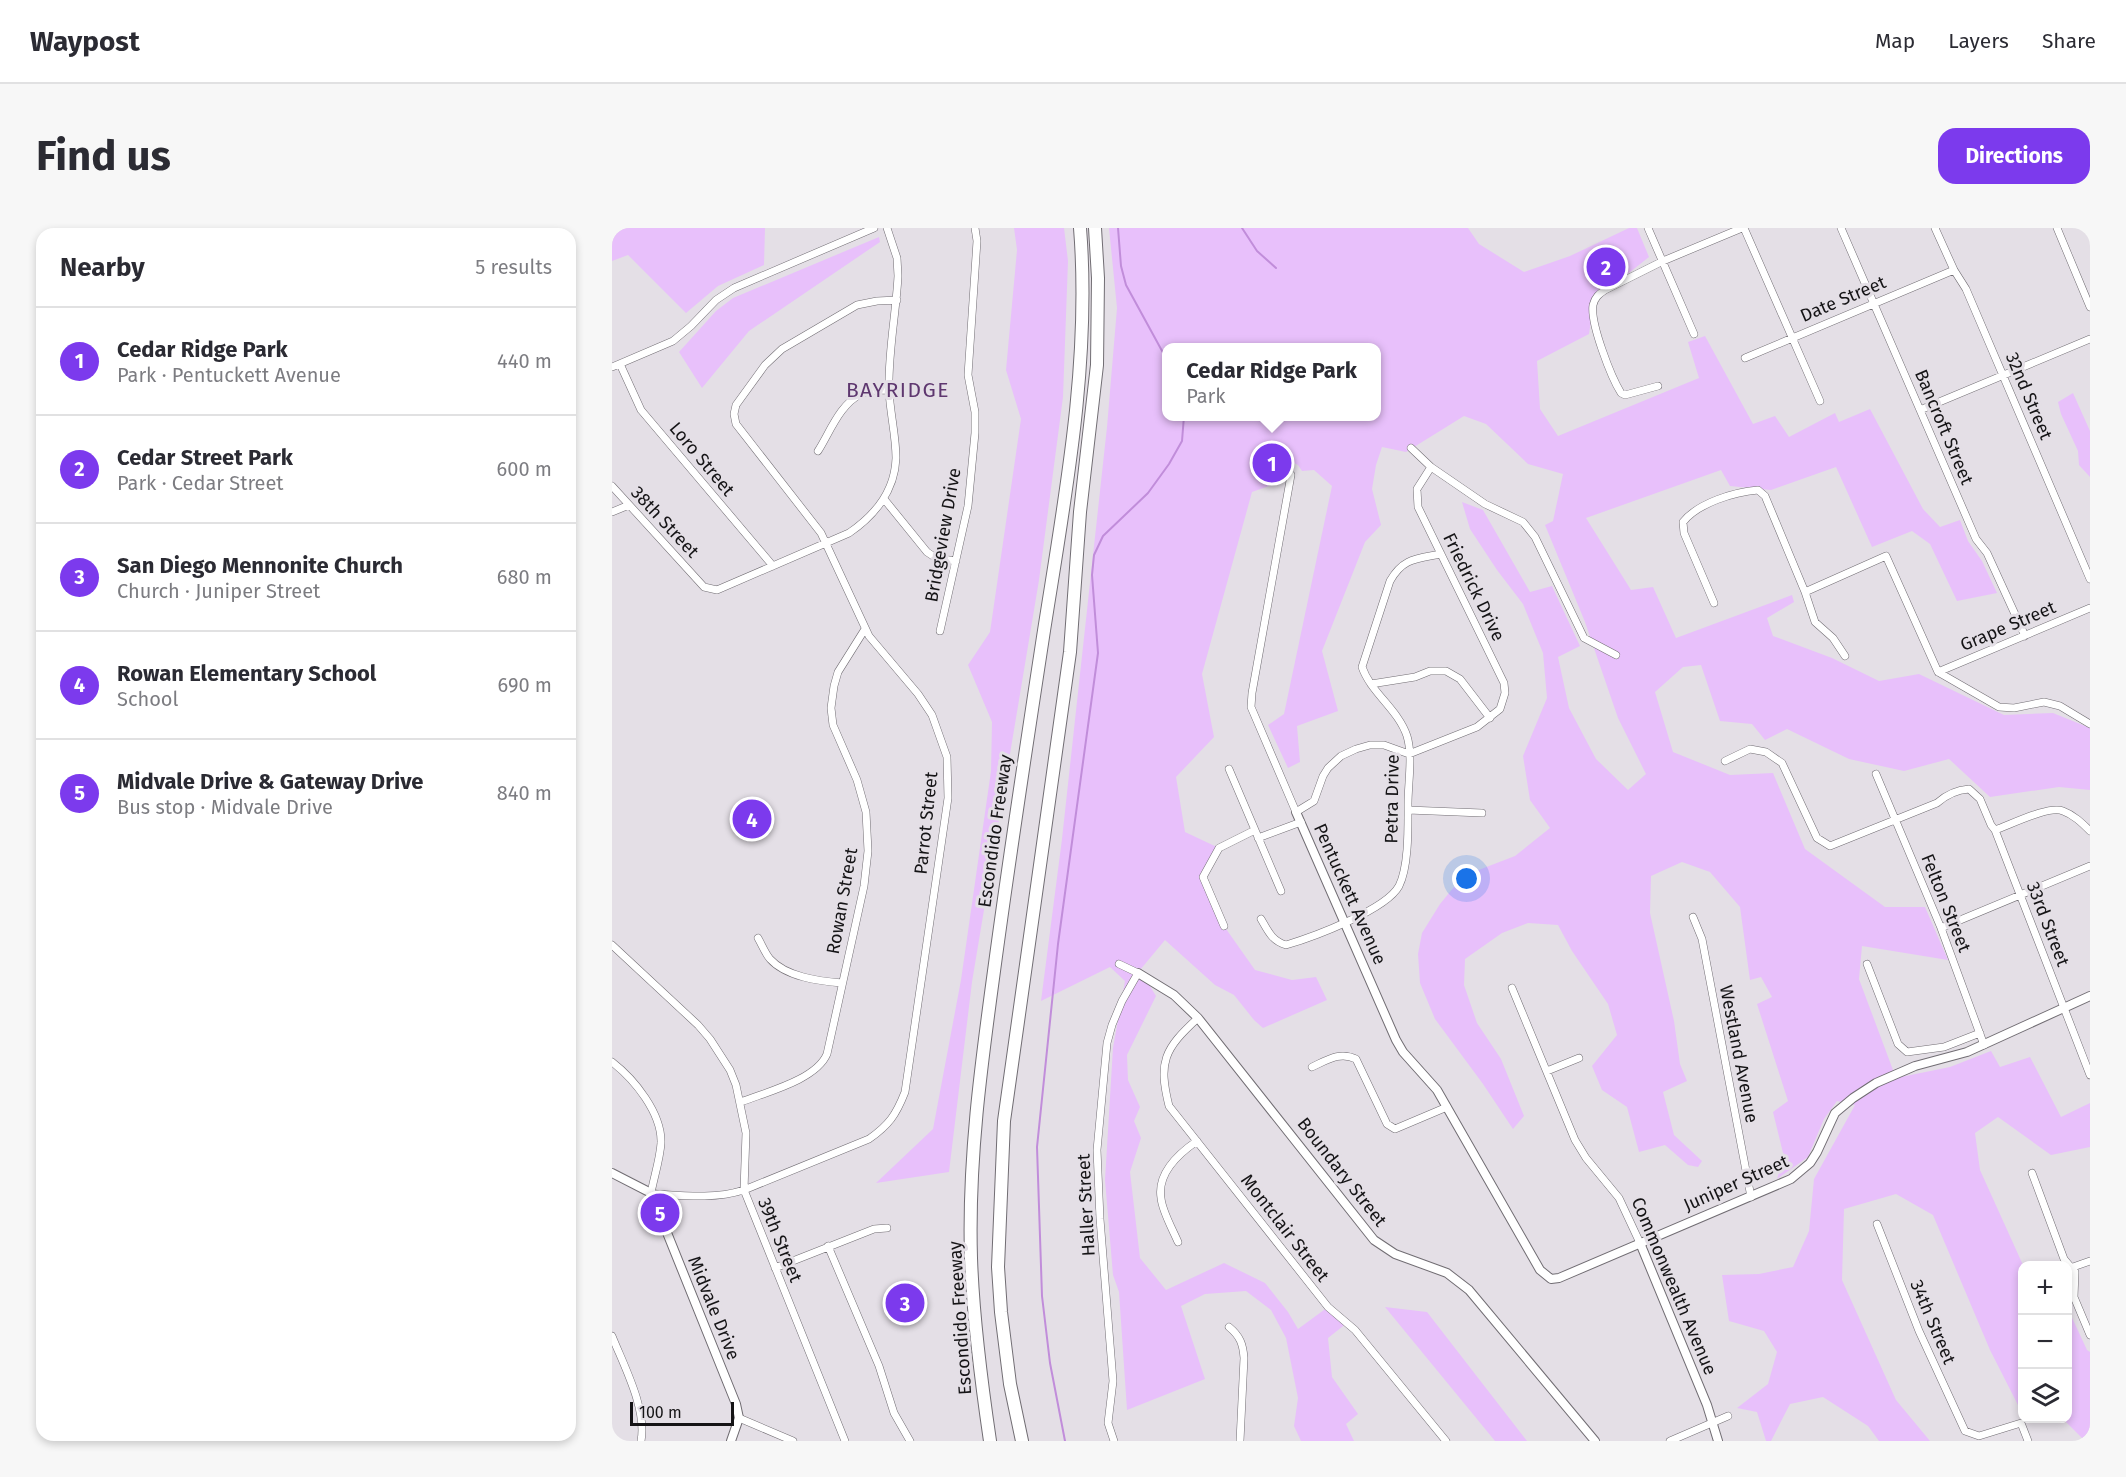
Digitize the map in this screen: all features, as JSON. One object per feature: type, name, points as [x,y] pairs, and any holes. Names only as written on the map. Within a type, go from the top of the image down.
[{"type":"highway","points":[[1022,1441],[1010,1384],[998,1267],[1004,1121],[1070,652],[1080,512],[1097,365],[1098,278],[1095,230]]},
{"type":"highway","name":"Escondido Freeway","points":[[990,1441],[979,1356],[971,1257],[974,1135],[1010,850],[1061,522],[1082,357],[1083,284],[1080,232]]},
{"type":"highway","points":[[1000,1233],[1003,1281],[1013,1352],[1030,1441]]},
{"type":"street","points":[[612,367],[672,340],[691,326],[716,300],[734,288],[874,228]]},
{"type":"street","points":[[773,566],[849,533],[862,524],[875,512],[884,499],[893,477],[896,459],[889,390],[897,300],[897,258],[887,228]]},
{"type":"street","name":"Bridgeview Drive","points":[[940,632],[968,506],[975,433],[975,412],[968,375],[977,241],[975,228]]},
{"type":"street","points":[[1648,228],[1694,334]]},
{"type":"street","points":[[1658,386],[1625,395],[1618,388],[1600,344],[1593,310],[1597,296],[1663,261],[1743,228],[1820,401]]},
{"type":"street","name":"Bancroft Street","points":[[1841,228],[1976,539],[1987,553],[2025,636]]},
{"type":"street","name":"32nd Street","points":[[1935,228],[1954,270],[1966,289],[2090,579]]},
{"type":"street","points":[[2057,228],[2090,307]]},
{"type":"street","name":"Date Street","points":[[1745,358],[1954,270]]},
{"type":"street","name":"Parrot Street","points":[[651,1193],[708,1197],[726,1196],[744,1190],[869,1139],[886,1127],[898,1110],[905,1092],[948,798],[947,757],[932,715],[865,629],[827,543],[736,424],[734,414],[736,405],[765,365],[782,349],[857,305],[897,300]]},
{"type":"street","points":[[1920,410],[2090,339]]},
{"type":"street","name":"Loro Street","points":[[620,364],[641,410],[773,566]]},
{"type":"street","points":[[818,451],[847,404],[868,392],[889,390]]},
{"type":"street","points":[[1411,448],[1431,467],[1485,504],[1523,522],[1535,537],[1584,638],[1616,655]]},
{"type":"street","name":"Friedrick Drive","points":[[1431,467],[1420,483],[1416,496],[1418,507],[1504,683],[1500,709],[1490,718]]},
{"type":"street","name":"Pentuckett Avenue","points":[[1292,475],[1251,707],[1396,1040],[1403,1052],[1437,1090],[1540,1270],[1551,1279],[1559,1278]]},
{"type":"street","name":"38th Street","points":[[612,486],[704,587],[717,590],[773,566]]},
{"type":"street","points":[[1714,603],[1684,533],[1683,522],[1690,513],[1737,492],[1758,490],[1765,496],[1815,622],[1833,638],[1845,656]]},
{"type":"street","points":[[884,499],[927,552],[936,558],[956,561]]},
{"type":"street","points":[[612,512],[629,505]]},
{"type":"street","name":"Petra Drive","points":[[1344,922],[1381,905],[1391,897],[1399,885],[1404,864],[1408,810],[1407,736],[1398,719],[1371,684],[1362,667],[1364,655],[1390,581],[1401,565],[1411,560],[1441,554]]},
{"type":"street","points":[[1805,592],[1886,556],[1938,672],[2000,707],[2014,708],[2044,702],[2060,706],[2090,724]]},
{"type":"street","name":"Grape Street","points":[[1938,672],[2090,608]]},
{"type":"street","name":"Rowan Street","points":[[741,1102],[811,1074],[824,1061],[864,886],[868,851],[866,812],[857,780],[833,725],[831,708],[838,672],[865,629]]},
{"type":"street","points":[[1296,812],[1314,801],[1328,768],[1341,756],[1356,748],[1384,745],[1409,754],[1477,727],[1490,718],[1460,679],[1446,671],[1430,671],[1415,677],[1371,684]]},
{"type":"street","points":[[1725,761],[1750,749],[1767,752],[1782,764],[1817,838],[1830,846],[1895,819]]},
{"type":"street","points":[[1230,769],[1281,891]]},
{"type":"street","name":"Felton Street","points":[[1876,774],[1941,928],[1984,1045]]},
{"type":"street","name":"33rd Street","points":[[1895,819],[1960,789],[1969,789],[1980,799],[2021,894],[2090,1075]]},
{"type":"street","points":[[1408,810],[1482,813]]},
{"type":"street","points":[[1995,830],[2051,810],[2062,810],[2076,818],[2090,831]]},
{"type":"street","points":[[1258,838],[1301,822]]},
{"type":"street","points":[[1224,926],[1203,876],[1219,848],[1255,830]]},
{"type":"street","points":[[1941,928],[2090,866]]},
{"type":"street","name":"Westland Avenue","points":[[1693,917],[1702,939],[1751,1197]]},
{"type":"street","points":[[1261,919],[1272,938],[1287,945],[1344,922]]},
{"type":"street","points":[[758,938],[771,960],[786,970],[822,982],[842,983]]},
{"type":"street","name":"39th Street","points":[[612,945],[698,1025],[730,1070],[741,1102],[746,1132],[744,1190],[845,1441]]},
{"type":"street","name":"Boundary Street","points":[[1119,964],[1174,995],[1198,1018],[1374,1240],[1395,1254],[1447,1273],[1469,1290],[1595,1441]]},
{"type":"street","points":[[1867,964],[1898,1044],[1907,1052],[1944,1047],[1980,1033]]},
{"type":"street","name":"Haller Street","points":[[1114,1441],[1108,1423],[1113,1381],[1097,1150],[1107,1043],[1122,1001],[1138,973]]},
{"type":"street","name":"Commonwealth Avenue","points":[[1512,988],[1575,1140],[1586,1158],[1619,1198],[1640,1243],[1713,1423],[1718,1441]]},
{"type":"street","name":"Juniper Street","points":[[1559,1278],[1791,1179],[1810,1163],[1835,1113],[1876,1083],[1906,1070],[1967,1052],[2090,996]]},
{"type":"street","name":"Montclair Street","points":[[1198,1018],[1174,1040],[1168,1051],[1164,1066],[1164,1085],[1169,1106],[1328,1307],[1355,1330],[1446,1441]]},
{"type":"street","points":[[1312,1067],[1340,1055],[1348,1055],[1356,1059],[1387,1124],[1395,1129],[1447,1107]]},
{"type":"street","points":[[1547,1071],[1580,1058]]},
{"type":"street","points":[[612,1062],[620,1068],[649,1103],[657,1119],[661,1143],[651,1193],[612,1173]]},
{"type":"street","points":[[1178,1242],[1161,1199],[1162,1178],[1172,1162],[1197,1141]]},
{"type":"street","points":[[2032,1173],[2064,1259],[2075,1272],[2074,1297],[2090,1335]]},
{"type":"street","name":"Midvale Drive","points":[[651,1193],[736,1404],[739,1418]]},
{"type":"street","name":"34th Street","points":[[1877,1224],[1919,1331],[1965,1431],[1979,1437],[2021,1423],[2028,1441]]},
{"type":"street","points":[[775,1268],[874,1229],[887,1228]]},
{"type":"street","points":[[828,1246],[879,1366],[894,1413],[910,1441]]},
{"type":"street","points":[[2073,1268],[2090,1261]]},
{"type":"street","points":[[1229,1327],[1239,1335],[1243,1346],[1240,1441]]},
{"type":"street","points":[[612,1336],[641,1414],[643,1432],[641,1441]]},
{"type":"street","points":[[1670,1441],[1728,1416]]},
{"type":"street","points":[[731,1441],[739,1418],[793,1441]]},
{"type":"shaded area","points":[[612,228],[765,228],[764,265],[718,286],[686,313],[628,255],[612,261]]},
{"type":"shaded area","points":[[1014,228],[1064,228],[1068,261],[1063,397],[1039,580],[972,982],[949,1172],[876,1183],[933,1129],[961,980],[991,771],[992,722],[968,665],[990,632],[1021,419],[1006,370],[1017,250]]},
{"type":"shaded area","points":[[1109,228],[1468,228],[1479,244],[1524,272],[1570,256],[1629,228],[1637,228],[1649,257],[1625,276],[1595,294],[1589,334],[1537,361],[1540,409],[1558,436],[1699,378],[1688,342],[1705,336],[1753,424],[1775,416],[1789,437],[1835,413],[1839,422],[1870,409],[1923,509],[1940,527],[1960,520],[1968,541],[1982,561],[1997,593],[1957,601],[1930,544],[1912,531],[1872,547],[1836,467],[1771,490],[1730,486],[1721,470],[1586,518],[1631,590],[1653,587],[1676,638],[1792,595],[1794,602],[1767,618],[1773,636],[1832,658],[1879,681],[1919,674],[2004,715],[2053,713],[2090,728],[2090,790],[2059,787],[1990,797],[1949,759],[1904,771],[1849,759],[1787,729],[1765,740],[1752,724],[1720,721],[1701,665],[1683,667],[1655,692],[1673,752],[1730,775],[1773,773],[1805,849],[1885,907],[1925,907],[1948,960],[1862,946],[1859,979],[1896,1078],[1950,1067],[1991,1051],[2000,1067],[2030,1057],[2061,1117],[2090,1103],[2090,1147],[2051,1155],[1998,1117],[1975,1133],[1980,1170],[2021,1261],[2018,1261],[2018,1405],[1990,1350],[1933,1215],[1896,1194],[1844,1209],[1842,1280],[1896,1400],[1930,1441],[1879,1441],[1868,1426],[1823,1397],[1790,1404],[1771,1441],[1766,1441],[1757,1412],[1737,1408],[1768,1384],[1777,1352],[1764,1331],[1729,1321],[1722,1275],[1759,1274],[1793,1267],[1809,1231],[1814,1179],[1855,1105],[1837,1101],[1824,1119],[1808,1157],[1777,1179],[1784,1157],[1773,1112],[1788,1101],[1757,1004],[1772,997],[1761,977],[1750,980],[1740,907],[1710,872],[1682,862],[1651,876],[1650,913],[1674,1021],[1680,1064],[1687,1081],[1663,1092],[1674,1135],[1702,1161],[1698,1167],[1688,1165],[1665,1145],[1639,1152],[1627,1107],[1602,1090],[1592,1066],[1617,1035],[1608,1004],[1572,951],[1558,925],[1528,923],[1502,933],[1465,959],[1464,985],[1477,1023],[1501,1059],[1524,1116],[1513,1129],[1435,1019],[1420,983],[1418,954],[1422,933],[1440,904],[1463,876],[1515,856],[1550,828],[1530,800],[1523,756],[1547,698],[1543,653],[1523,604],[1470,529],[1462,502],[1483,510],[1530,592],[1552,586],[1580,646],[1558,657],[1569,708],[1596,759],[1628,790],[1646,774],[1618,718],[1585,622],[1545,525],[1553,521],[1563,474],[1528,464],[1486,424],[1464,416],[1406,452],[1382,447],[1372,489],[1381,525],[1365,542],[1322,651],[1338,711],[1297,726],[1300,762],[1288,768],[1268,725],[1284,714],[1332,486],[1314,470],[1302,471],[1298,465],[1290,461],[1270,472],[1269,486],[1252,492],[1202,674],[1214,737],[1176,777],[1185,832],[1219,848],[1203,877],[1224,926],[1255,970],[1292,980],[1316,977],[1327,1000],[1263,1028],[1234,995],[1215,985],[1165,940],[1140,970],[1156,996],[1127,1055],[1128,1080],[1140,1107],[1134,1121],[1141,1138],[1130,1172],[1140,1258],[1166,1290],[1224,1263],[1265,1283],[1298,1329],[1328,1307],[1347,1323],[1328,1338],[1332,1377],[1358,1414],[1346,1424],[1354,1441],[1301,1441],[1294,1426],[1298,1398],[1286,1338],[1271,1310],[1246,1291],[1205,1294],[1181,1306],[1205,1379],[1127,1410],[1119,1292],[1113,1275],[1105,1180],[1113,1048],[1125,981],[1110,967],[1041,1001],[1062,839],[1107,427],[1117,308]]},
{"type":"shaded area","points":[[879,237],[880,242],[749,331],[702,388],[679,352],[716,311],[733,298]]},
{"type":"shaded area","points":[[2073,393],[2090,431],[2090,477],[2079,465],[2078,451],[2058,402]]},
{"type":"shaded area","points":[[1385,1307],[1427,1312],[1527,1441],[1495,1441]]},
{"type":"shaded area","points":[[2072,1318],[2090,1352],[2090,1441],[2085,1441],[2067,1423],[2072,1423]]},
{"type":"waterway","points":[[1118,228],[1121,266],[1126,285],[1162,351]]},
{"type":"waterway","points":[[1242,228],[1257,251],[1276,268]]},
{"type":"waterway","points":[[1065,1441],[1050,1363],[1042,1296],[1037,1147],[1058,944],[1098,653],[1092,575],[1094,555],[1103,536],[1148,493],[1169,464],[1182,441],[1184,421]]},
{"type":"place","name":"Cedar Street Park","points":[[1606,267]]},
{"type":"place","name":"Cedar Ridge Park","points":[[1272,463]]},
{"type":"place","name":"Rowan Elementary School","points":[[752,819]]},
{"type":"place","name":"Midvale Drive & Gateway Drive","points":[[660,1213]]},
{"type":"place","name":"San Diego Mennonite Church","points":[[905,1303]]},
{"type":"district","name":"BAYRIDGE","points":[[898,390]]}]
